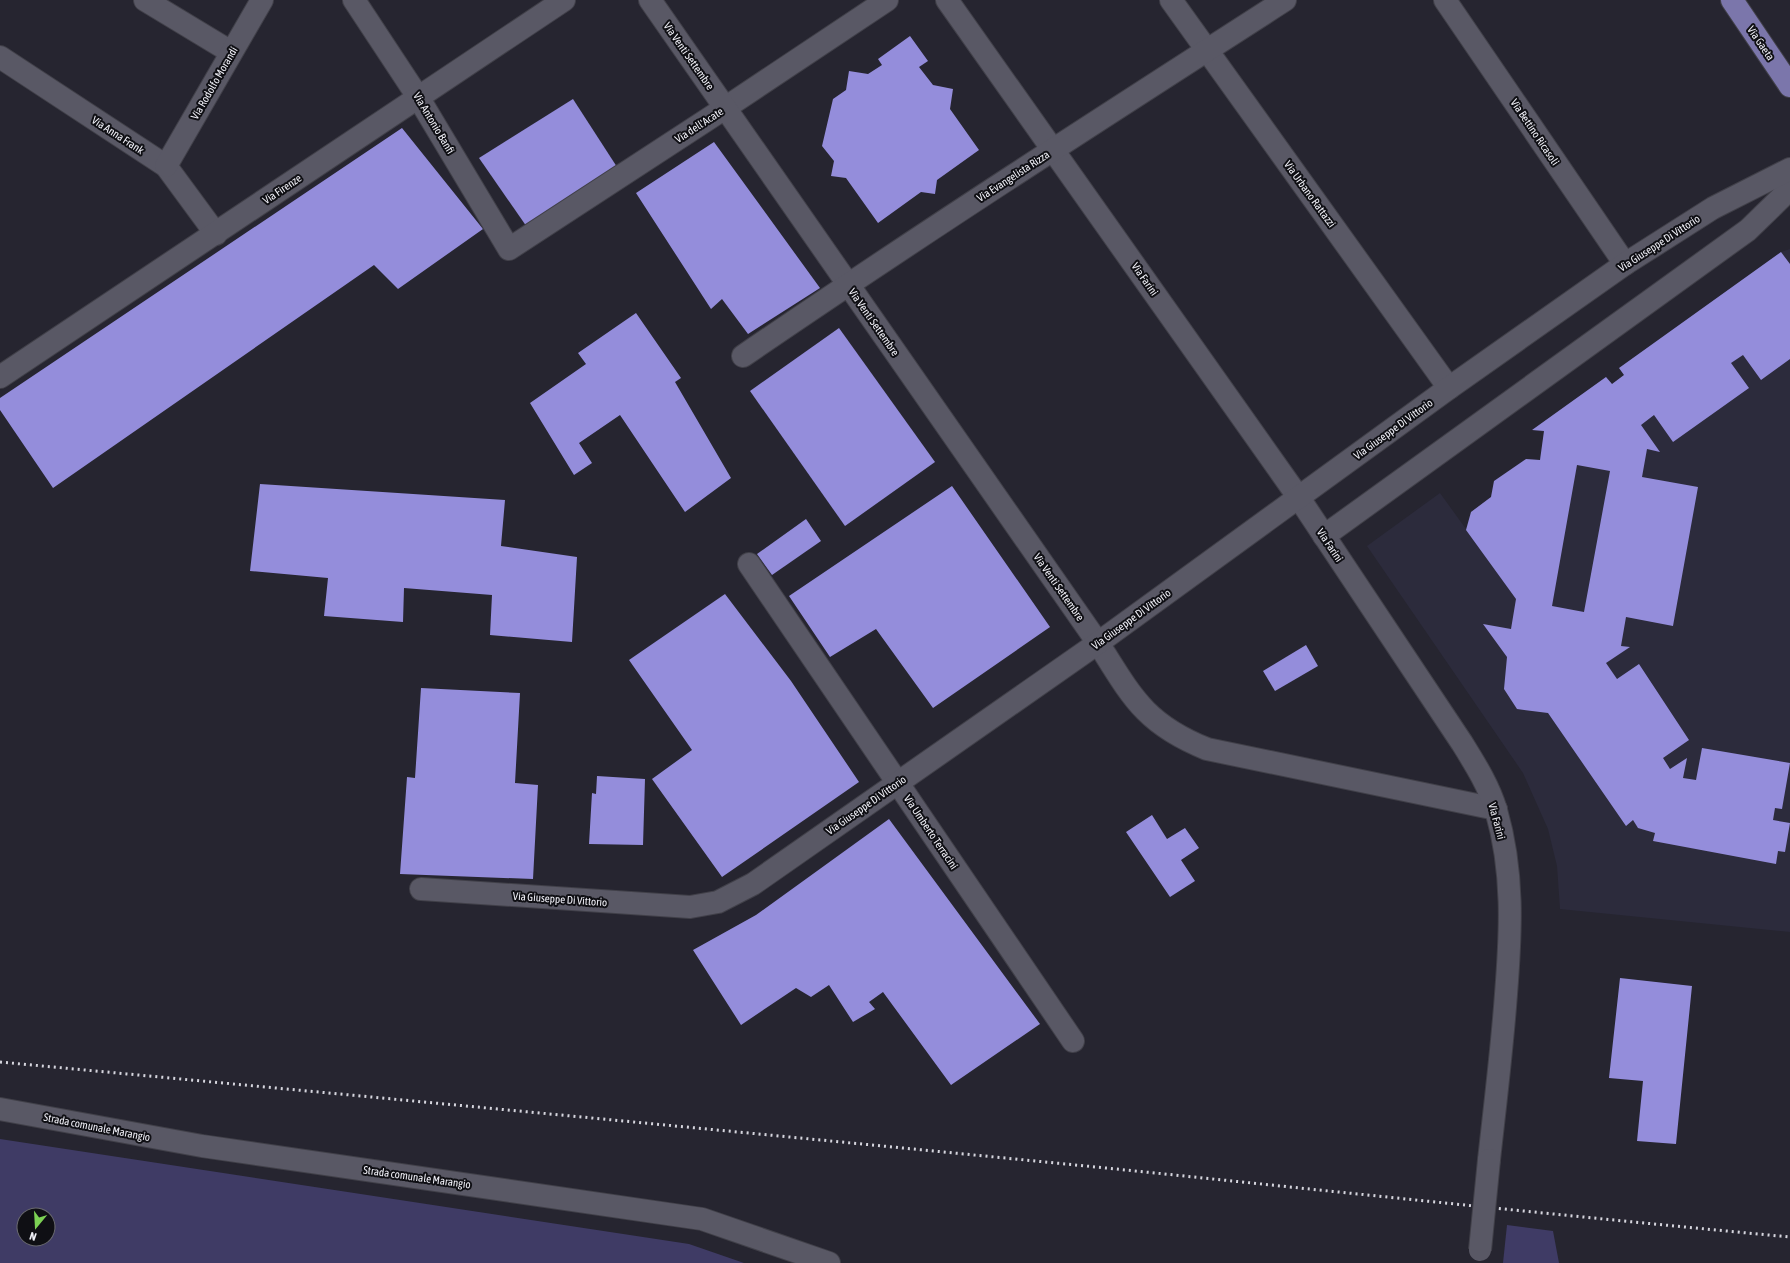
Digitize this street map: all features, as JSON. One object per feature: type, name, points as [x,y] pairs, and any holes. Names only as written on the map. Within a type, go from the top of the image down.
[{"type":"main road","name":"Via Gaeta","points":[[1732,0],[1790,86]]},
{"type":"street","points":[[145,0],[231,52]]},
{"type":"street","name":"Via Rodolfo Morandi","points":[[166,166],[262,0]]},
{"type":"street","name":"Via Antonio Banfi","points":[[354,0],[418,96],[509,249]]},
{"type":"street","name":"Via Firenze","points":[[0,377],[216,234],[418,96],[564,0]]},
{"type":"street","name":"Via Venti Settembre","points":[[650,0],[1098,643],[1129,693],[1144,711],[1163,727],[1184,740],[1207,749],[1496,809]]},
{"type":"street","name":"Via dell'Acate","points":[[509,249],[725,108],[886,0]]},
{"type":"street","name":"Via Farini","points":[[947,0],[1299,498],[1462,743],[1482,776],[1496,809],[1507,859],[1511,893],[1510,947],[1505,1018],[1479,1256]]},
{"type":"street","name":"Via Urbano Rattazzi","points":[[1171,0],[1449,388]]},
{"type":"street","name":"Via Evangelista Rizza","points":[[743,356],[848,284],[1053,149],[1285,0]]},
{"type":"street","name":"Via Bettino Ricasoli","points":[[1445,0],[1625,264]]},
{"type":"street","name":"Via Anna Frank","points":[[0,57],[166,166],[216,234]]},
{"type":"street","name":"Via Giuseppe Di Vittorio","points":[[421,889],[690,907],[718,902],[753,884],[1098,643],[1449,388],[1625,264],[1713,208],[1790,169]]},
{"type":"street","points":[[1324,536],[1748,230],[1790,189]]},
{"type":"street","name":"Via Umberto Terracini","points":[[749,564],[1074,1041]]},
{"type":"street","name":"Strada comunale Marangio","points":[[0,1109],[202,1146],[702,1219],[829,1263]]},
{"type":"shaded area","points":[[1790,249],[1790,932],[1560,909],[1557,866],[1548,829],[1523,773],[1367,546],[1440,493],[1466,529],[1471,512],[1491,497],[1494,481],[1526,459],[1540,460],[1544,432],[1532,430],[1606,377],[1612,384],[1624,375],[1619,368],[1781,252]]},
{"type":"shaded area","points":[[0,1139],[689,1244],[744,1263],[0,1263]]},
{"type":"shaded area","points":[[1507,1225],[1553,1231],[1559,1263],[1503,1263]]},
{"type":"building","points":[[910,36],[928,61],[919,67],[933,85],[953,89],[950,109],[979,150],[937,180],[935,194],[921,192],[878,223],[846,178],[831,176],[834,161],[822,146],[833,99],[846,90],[849,71],[868,74],[882,65],[878,59]]},
{"type":"building","points":[[573,99],[617,167],[529,230],[479,158]]},
{"type":"building","points":[[402,128],[483,229],[398,289],[374,265],[53,488],[0,410],[0,398]]},
{"type":"building","points":[[714,142],[820,288],[748,334],[722,299],[711,309],[636,193]]},
{"type":"building","points":[[1781,252],[1790,264],[1790,359],[1761,380],[1743,355],[1731,363],[1749,388],[1673,442],[1654,415],[1641,425],[1660,452],[1647,449],[1642,477],[1698,487],[1673,626],[1626,617],[1621,646],[1630,647],[1606,663],[1617,679],[1639,664],[1689,740],[1663,758],[1670,769],[1687,758],[1683,778],[1696,780],[1702,748],[1790,763],[1782,809],[1775,808],[1773,820],[1790,823],[1785,852],[1778,851],[1776,864],[1653,841],[1655,833],[1638,828],[1633,820],[1626,826],[1548,713],[1517,709],[1504,689],[1507,657],[1483,624],[1511,629],[1516,599],[1466,530],[1471,512],[1491,497],[1494,481],[1526,459],[1540,460],[1544,431],[1532,430],[1606,377],[1612,384],[1624,375],[1619,368]],"holes":[[[1577,465],[1610,471],[1584,612],[1552,606]]]},
{"type":"building","points":[[636,313],[681,378],[675,382],[731,478],[685,512],[620,415],[579,443],[592,463],[574,475],[530,403],[586,364],[578,353]]},
{"type":"building","points":[[839,328],[935,462],[845,526],[750,391]]},
{"type":"building","points":[[260,484],[505,500],[501,546],[577,557],[572,642],[490,635],[492,595],[404,588],[403,622],[324,616],[328,578],[250,571]]},
{"type":"building","points":[[952,486],[1050,627],[933,708],[876,629],[830,657],[789,596]]},
{"type":"building","points":[[806,519],[821,541],[772,575],[757,554]]},
{"type":"building","points":[[725,594],[791,681],[859,782],[722,877],[652,779],[692,750],[629,660]]},
{"type":"building","points":[[1306,645],[1318,666],[1275,691],[1263,671]]},
{"type":"building","points":[[421,688],[520,693],[515,783],[538,785],[533,879],[400,874],[407,777],[415,778]]},
{"type":"building","points":[[597,776],[645,779],[643,845],[589,844],[592,793],[596,794]]},
{"type":"building","points":[[1152,815],[1167,839],[1185,828],[1199,848],[1181,860],[1195,881],[1170,897],[1126,832]]},
{"type":"building","points":[[889,819],[1040,1024],[951,1085],[883,992],[869,1002],[875,1009],[853,1022],[829,985],[811,997],[796,988],[741,1025],[693,950],[756,915]]},
{"type":"building","points":[[1620,978],[1692,986],[1676,1144],[1637,1141],[1643,1081],[1609,1078]]},
{"type":"railway","points":[[0,1062],[976,1155],[1790,1237]]}]
